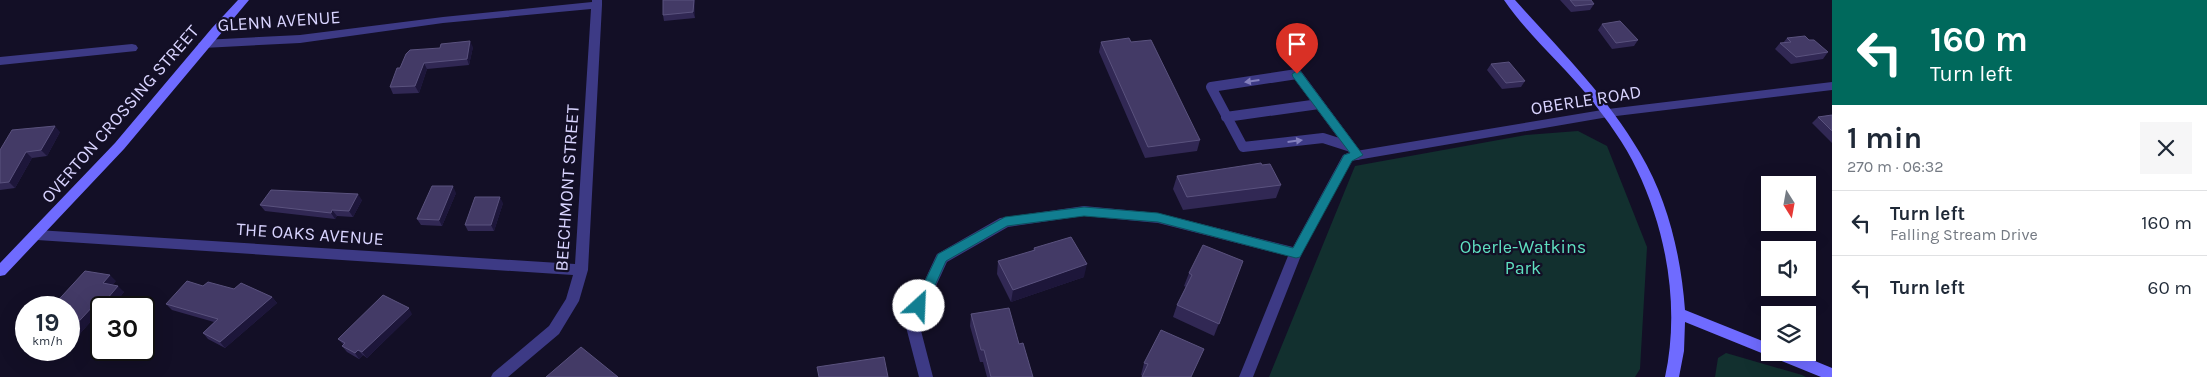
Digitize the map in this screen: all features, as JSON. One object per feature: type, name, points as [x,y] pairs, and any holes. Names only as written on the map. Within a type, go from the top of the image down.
[{"type":"main road","name":"OVERTON CROSSING STREET","points":[[0,271],[37,235],[137,127],[203,44],[244,0]]},
{"type":"main road","points":[[1509,0],[1608,113],[1646,175],[1660,215],[1671,256],[1680,314],[1677,358],[1672,377]]},
{"type":"main road","points":[[1680,314],[1761,346]]},
{"type":"main road","points":[[1798,361],[1832,375]]},
{"type":"street","name":"GLENN AVENUE","points":[[203,44],[300,39],[443,20],[597,3]]},
{"type":"street","name":"BEECHMONT STREET","points":[[498,377],[554,330],[572,302],[581,270],[597,3]]},
{"type":"street","points":[[0,61],[132,48]]},
{"type":"street","name":"OBERLE ROAD","points":[[1352,153],[1608,113],[1832,86]]},
{"type":"street","points":[[1246,377],[1296,253],[1352,153]]},
{"type":"street","points":[[926,377],[912,322],[942,258],[1005,222],[1084,211],[1158,218],[1296,253]]},
{"type":"street","name":"THE OAKS AVENUE","points":[[37,235],[581,270]]},
{"type":"lane","points":[[1297,74],[1352,153],[1322,138],[1243,147],[1211,87],[1297,74]]},
{"type":"lane","points":[[1226,116],[1319,104]]},
{"type":"green space","name":"Oberle-Watkins Park","points":[[1578,131],[1607,146],[1647,247],[1640,369],[1635,377],[1269,377],[1355,166],[1526,135]]},
{"type":"green space","points":[[1726,353],[1806,377],[1715,377],[1718,358]]},
{"type":"building","points":[[663,0],[694,0],[693,12],[663,15]]},
{"type":"building","points":[[1570,0],[1591,0],[1594,4],[1575,6]]},
{"type":"building","points":[[1620,21],[1638,40],[1616,43],[1602,24]]},
{"type":"building","points":[[1805,36],[1809,40],[1814,40],[1828,52],[1796,57],[1780,43],[1791,42],[1787,38]]},
{"type":"building","points":[[1129,38],[1131,42],[1151,40],[1200,140],[1148,147],[1101,42]]},
{"type":"building","points":[[470,41],[467,59],[424,63],[415,86],[390,87],[397,68],[400,68],[406,54],[410,50],[440,48],[441,44]]},
{"type":"building","points":[[1509,62],[1525,81],[1506,83],[1491,64]]},
{"type":"building","points":[[1832,115],[1832,131],[1818,117]]},
{"type":"building","points":[[55,126],[41,150],[26,152],[9,182],[0,183],[0,150],[12,130]]},
{"type":"building","points":[[1261,163],[1262,165],[1270,164],[1281,185],[1187,197],[1177,176]]},
{"type":"building","points":[[432,186],[453,186],[439,220],[417,219]]},
{"type":"building","points":[[271,190],[358,194],[349,211],[332,210],[331,213],[260,205]]},
{"type":"building","points":[[475,197],[500,197],[491,225],[465,225]]},
{"type":"building","points":[[1071,237],[1087,264],[1013,290],[998,261]]},
{"type":"building","points":[[1203,245],[1243,261],[1219,324],[1177,305],[1192,275],[1189,273]]},
{"type":"building","points":[[85,271],[110,275],[103,283],[118,286],[110,296],[90,296],[90,309],[80,320],[80,296],[62,296]]},
{"type":"building","points":[[187,281],[203,286],[208,282],[234,289],[241,283],[272,297],[220,342],[203,333],[218,319],[166,304]]},
{"type":"building","points":[[383,295],[409,308],[362,352],[358,350],[355,353],[342,346],[345,343],[338,339]]},
{"type":"building","points":[[1009,308],[1019,344],[1023,343],[1033,377],[991,377],[984,350],[981,350],[971,314]]},
{"type":"building","points":[[1161,330],[1204,349],[1191,377],[1142,377],[1148,364],[1144,363]]},
{"type":"building","points":[[581,347],[618,377],[546,377]]},
{"type":"building","points":[[884,357],[888,377],[819,377],[817,367]]},
{"type":"route","points":[[919,306],[942,258],[1005,222],[1084,211],[1158,218],[1296,253],[1337,175],[1348,158],[1357,155],[1297,74]]}]
